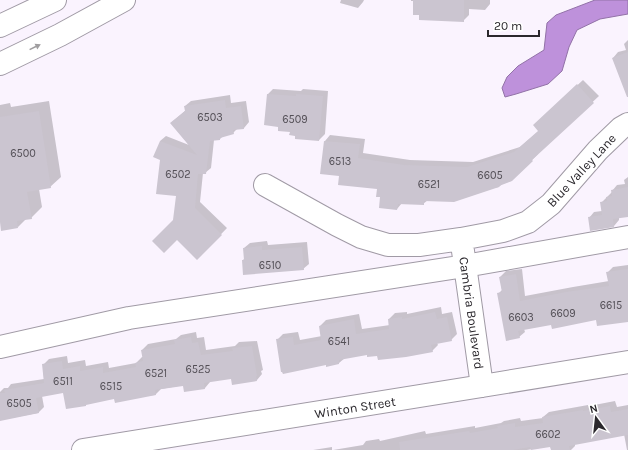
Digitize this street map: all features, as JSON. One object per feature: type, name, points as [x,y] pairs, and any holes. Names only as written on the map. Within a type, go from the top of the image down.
[{"type":"street","points":[[0,26],[55,0]]},
{"type":"street","points":[[0,64],[60,35],[124,0]]},
{"type":"street","name":"Blue Valley Lane","points":[[265,185],[361,237],[388,245],[419,245],[462,239],[503,231],[528,222],[551,204],[598,150],[621,128],[628,124]]},
{"type":"street","points":[[0,348],[129,318],[465,266],[628,237]]},
{"type":"street","name":"Cambria Boulevard","points":[[462,239],[482,386]]},
{"type":"street","name":"Winton Street","points":[[83,450],[628,362]]},
{"type":"shaded area","points":[[595,0],[628,0],[628,14],[600,19],[577,30],[569,47],[562,71],[548,84],[505,97],[502,88],[507,77],[518,66],[544,50],[547,23],[556,15]]},
{"type":"building","points":[[413,0],[464,0],[464,22],[419,20],[419,15],[413,15]]},
{"type":"building","points":[[628,52],[628,97],[627,97],[612,58]]},
{"type":"building","points":[[577,84],[594,103],[532,160],[533,161],[512,181],[499,187],[454,202],[424,201],[424,205],[398,204],[397,210],[379,208],[380,197],[376,197],[377,189],[338,185],[339,176],[320,174],[324,141],[360,144],[358,158],[404,165],[467,167],[514,152],[538,131],[533,125]]},
{"type":"building","points":[[267,94],[323,96],[319,141],[295,139],[295,136],[289,135],[290,132],[278,131],[278,127],[264,125]]},
{"type":"building","points":[[225,100],[226,108],[241,106],[244,129],[233,130],[234,134],[220,138],[220,140],[210,141],[206,174],[198,174],[195,208],[222,235],[197,260],[177,240],[164,253],[152,241],[173,220],[176,196],[156,194],[160,160],[153,157],[160,141],[197,155],[170,123],[185,111],[184,106]]},
{"type":"building","points":[[39,111],[51,188],[27,192],[32,219],[17,221],[18,228],[1,231],[0,117]]},
{"type":"building","points":[[628,187],[628,217],[613,219],[614,227],[590,231],[588,217],[602,215],[600,202],[607,201],[606,197],[612,196],[611,190]]},
{"type":"building","points":[[262,246],[262,250],[302,247],[304,270],[243,275],[243,248]]},
{"type":"building","points":[[628,269],[628,322],[597,326],[596,320],[552,329],[551,325],[518,331],[520,338],[506,341],[497,293],[502,292],[499,277],[516,274],[520,301],[566,292],[609,286],[606,272]]},
{"type":"building","points":[[435,312],[437,319],[447,317],[452,341],[431,345],[433,352],[378,360],[377,356],[367,357],[367,355],[339,360],[339,364],[326,367],[326,365],[283,374],[281,372],[276,339],[293,337],[294,345],[321,340],[319,326],[354,319],[356,334],[389,329],[388,319],[402,317],[402,319]]},
{"type":"building","points":[[191,337],[192,343],[198,342],[201,355],[233,351],[232,348],[252,346],[257,381],[232,385],[231,379],[204,383],[205,389],[184,392],[183,386],[155,390],[156,395],[115,403],[114,399],[66,409],[63,393],[36,398],[39,413],[0,421],[0,393],[5,393],[4,390],[44,383],[42,364],[62,361],[63,369],[80,366],[80,371],[103,367],[103,373],[136,367],[135,363],[143,361],[141,350],[175,344],[174,340]]},
{"type":"building","points":[[610,406],[611,412],[628,409],[628,435],[569,446],[570,450],[551,450],[550,447],[531,450],[530,447],[513,450],[400,450],[399,442],[469,431],[470,433],[515,423],[515,427],[543,423],[542,417]]}]
